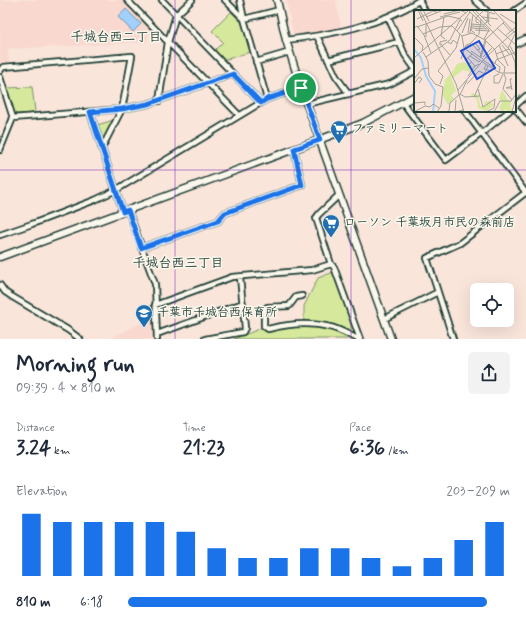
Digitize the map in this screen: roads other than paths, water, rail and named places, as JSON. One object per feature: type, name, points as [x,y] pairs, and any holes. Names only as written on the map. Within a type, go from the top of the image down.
[{"type":"street","points":[[127,0],[240,115]]},
{"type":"street","points":[[162,0],[261,103]]},
{"type":"street","points":[[159,101],[168,42],[176,15],[192,0]]},
{"type":"street","points":[[225,0],[244,19]]},
{"type":"street","points":[[240,0],[267,99]]},
{"type":"street","points":[[277,0],[286,40],[306,104],[391,339]]},
{"type":"street","points":[[286,40],[359,28],[388,17],[420,0],[425,10]]},
{"type":"street","points":[[475,0],[487,10]]},
{"type":"street","points":[[516,10],[526,3]]},
{"type":"street","points":[[244,19],[279,10]]},
{"type":"street","points":[[388,17],[405,55],[414,68]]},
{"type":"street","points":[[317,36],[336,76],[349,94]]},
{"type":"street","points":[[328,60],[399,42]]},
{"type":"street","points":[[256,62],[290,52]]},
{"type":"street","points":[[0,72],[3,67],[132,56],[122,109],[103,146],[101,146]]},
{"type":"street","points":[[306,104],[390,84],[414,71]]},
{"type":"street","points":[[14,118],[122,109],[148,104],[233,74]]},
{"type":"street","points":[[0,77],[14,118],[0,150]]},
{"type":"street","points":[[0,235],[94,200],[116,190],[267,99],[301,88]]},
{"type":"street","points":[[0,258],[320,140],[363,123],[414,96]]},
{"type":"street","points":[[516,104],[526,96]]},
{"type":"street","points":[[403,102],[446,160],[482,134],[508,112]]},
{"type":"street","points":[[516,107],[526,122]]},
{"type":"street","points":[[90,112],[116,190],[155,284],[157,336],[243,303]]},
{"type":"street","points":[[453,339],[426,258],[460,243],[525,192],[466,112]]},
{"type":"street","points":[[141,248],[218,221],[225,213],[302,185],[294,149]]},
{"type":"street","points":[[339,195],[316,218],[331,264],[337,274],[359,339]]},
{"type":"street","points":[[156,305],[232,277],[252,274],[312,270],[331,264]]},
{"type":"street","points":[[205,339],[243,332],[245,328],[240,277]]},
{"type":"street","points":[[0,285],[11,296],[68,330],[80,339]]},
{"type":"street","points":[[384,319],[438,292]]},
{"type":"street","points":[[302,296],[296,297],[289,306],[268,307],[264,311],[264,326],[268,328],[286,324],[304,324],[330,327],[359,339]]},
{"type":"water","points":[[126,9],[141,24],[133,32],[118,17]]},
{"type":"place","name":"ファミリーマート","points":[[339,144]]},
{"type":"place","name":"ローソン 千葉坂月市民の森前店","points":[[331,238]]},
{"type":"place","name":"千葉市千城台西保育所","points":[[144,328]]},
{"type":"district","name":"千城台西二丁目","points":[[116,37]]},
{"type":"district","name":"千城台西三丁目","points":[[178,263]]}]
